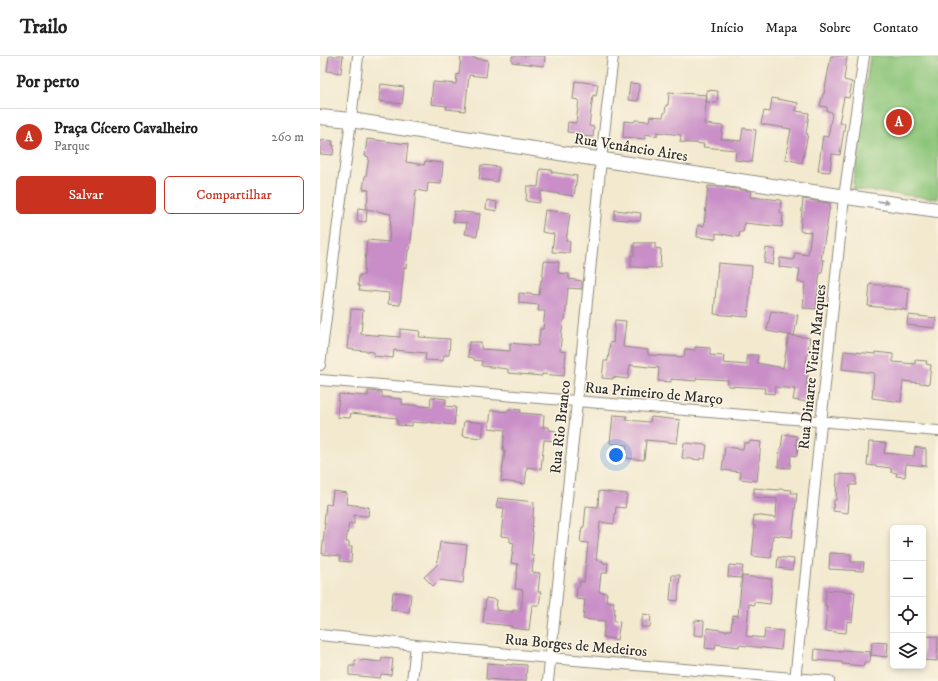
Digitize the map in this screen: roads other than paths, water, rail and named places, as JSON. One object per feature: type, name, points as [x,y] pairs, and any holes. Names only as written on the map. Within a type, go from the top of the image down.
[{"type":"street","points":[[320,365],[358,56]]},
{"type":"street","name":"Rua Rio Branco","points":[[548,681],[613,56]]},
{"type":"street","name":"Rua Dinarte Vieira Marques","points":[[795,680],[844,197],[864,56]]},
{"type":"street","name":"Rua Venâncio Aires","points":[[320,117],[351,120],[601,160],[938,210]]},
{"type":"street","name":"Rua Primeiro de Março","points":[[320,380],[938,431]]},
{"type":"street","name":"Rua Borges de Medeiros","points":[[320,635],[550,658],[795,680],[829,681]]},
{"type":"street","points":[[412,681],[416,645]]},
{"type":"place","name":"Praça Cícero Cavalheiro","points":[[899,122]]}]
